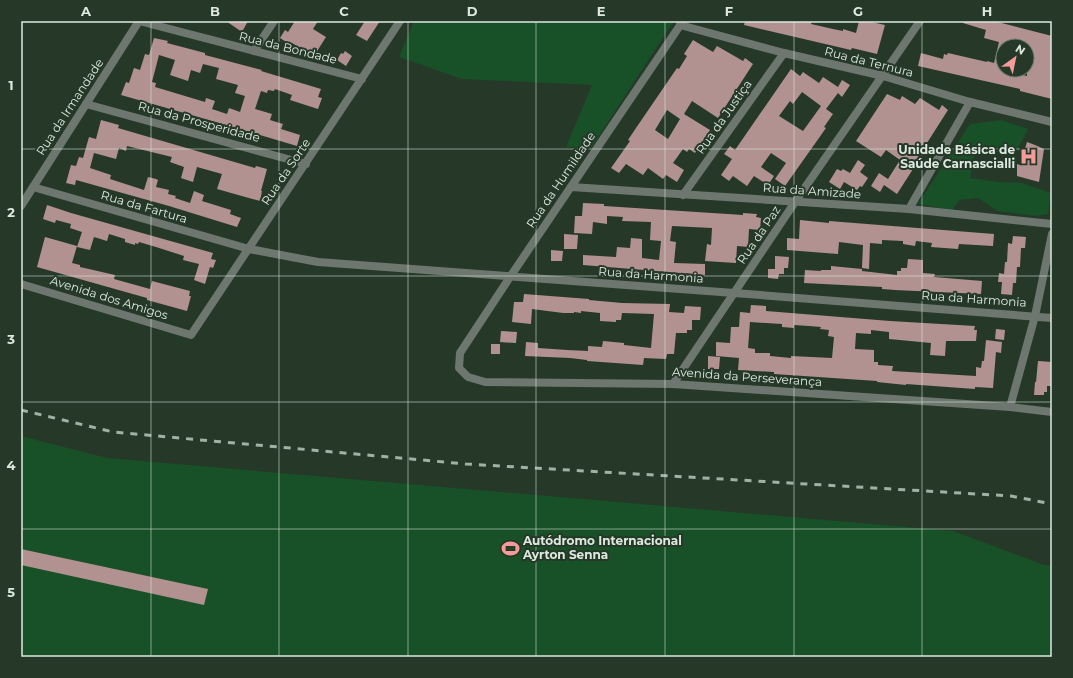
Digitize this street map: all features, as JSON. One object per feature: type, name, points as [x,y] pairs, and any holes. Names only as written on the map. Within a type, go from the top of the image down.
[{"type":"street","name":"Rua da Bondade","points":[[139,21],[362,79]]},
{"type":"street","name":"Rua da Irmandade","points":[[21,206],[139,21]]},
{"type":"street","points":[[254,51],[274,21]]},
{"type":"street","name":"Rua da Sorte","points":[[191,336],[400,21]]},
{"type":"street","name":"Rua da Paz","points":[[673,384],[920,21]]},
{"type":"street","name":"Rua da Ternura","points":[[682,23],[784,53],[883,76],[970,102],[1052,122]]},
{"type":"street","name":"Rua da Humildade","points":[[460,353],[682,23]]},
{"type":"street","name":"Rua da Justiça","points":[[683,194],[784,53]]},
{"type":"street","points":[[909,209],[970,102]]},
{"type":"street","name":"Rua da Prosperidade","points":[[86,104],[306,164]]},
{"type":"street","name":"Rua da Amizade","points":[[571,187],[909,209],[1052,224]]},
{"type":"street","name":"Rua da Fartura","points":[[33,188],[249,249]]},
{"type":"street","points":[[1010,407],[1035,316],[1052,234]]},
{"type":"street","name":"Rua da Harmonia","points":[[249,249],[318,262],[1052,318]]},
{"type":"street","name":"Avenida dos Amigos","points":[[21,284],[191,336]]},
{"type":"street","name":"Avenida da Perseverança","points":[[460,353],[459,368],[468,378],[485,382],[673,384],[1010,407],[1052,412]]},
{"type":"green space","points":[[414,21],[674,21],[591,148],[566,147],[592,85],[462,79],[399,57]]},
{"type":"green space","points":[[1001,120],[1028,129],[1013,158],[984,146],[975,151],[970,178],[998,182],[1022,183],[1051,193],[1048,214],[1035,216],[998,211],[978,198],[960,200],[952,210],[918,204],[970,124]]},
{"type":"green space","name":"Autódromo Internacional Ayrton Senna","points":[[21,436],[107,458],[953,531],[1044,565],[1052,566],[1052,657],[21,657]]},
{"type":"building","points":[[226,21],[248,21],[242,32]]},
{"type":"building","points":[[295,21],[318,21],[313,29],[326,37],[314,56],[280,38],[285,30],[288,32]]},
{"type":"building","points":[[365,21],[380,21],[367,41],[356,35]]},
{"type":"building","points":[[745,21],[812,21],[811,24],[843,31],[843,29],[856,33],[859,21],[867,21],[885,25],[877,54],[852,48],[851,50],[744,25]]},
{"type":"building","points":[[963,21],[994,21],[1052,36],[1052,99],[1020,91],[1020,89],[918,66],[921,53],[943,59],[944,54],[947,55],[948,53],[994,63],[995,59],[995,78],[1035,78],[1035,38],[995,38],[995,41],[984,38],[986,30],[963,23]]},
{"type":"building","points":[[154,38],[168,41],[167,43],[205,53],[205,55],[262,70],[261,71],[321,89],[318,97],[322,98],[318,109],[290,100],[292,95],[275,89],[274,91],[268,90],[267,93],[261,91],[255,109],[272,114],[270,120],[283,124],[281,129],[300,135],[297,146],[121,95],[126,82],[129,83],[134,68],[140,70],[145,54],[149,55]],"holes":[[[159,55],[175,60],[170,75],[188,81],[191,70],[200,73],[203,64],[219,68],[216,79],[238,85],[235,93],[245,96],[240,112],[229,108],[227,114],[212,109],[215,101],[206,98],[205,102],[155,87],[156,83],[152,82]]]},
{"type":"building","points":[[693,40],[713,52],[717,46],[743,61],[745,58],[753,64],[718,118],[692,101],[684,114],[710,130],[695,153],[689,149],[687,152],[683,149],[673,163],[684,170],[677,182],[666,175],[663,179],[648,168],[643,175],[626,164],[619,173],[611,168],[630,141],[628,140],[677,68],[679,69],[687,56],[684,54]],"holes":[[[667,110],[680,119],[668,139],[655,130]]]},
{"type":"building","points":[[345,51],[352,56],[346,66],[337,60],[341,53],[343,54]]},
{"type":"building","points":[[791,69],[800,76],[803,72],[819,83],[823,77],[838,87],[842,80],[850,85],[842,97],[838,93],[826,109],[833,114],[824,127],[826,128],[785,186],[775,179],[786,163],[771,153],[761,167],[774,176],[768,185],[754,176],[747,186],[733,176],[729,181],[721,175],[732,159],[724,154],[730,146],[735,150]],"holes":[[[802,92],[821,106],[803,131],[779,116],[790,101],[793,104]]]},
{"type":"building","points":[[887,94],[900,100],[902,96],[915,104],[920,98],[939,110],[942,105],[948,110],[911,168],[913,169],[897,194],[884,185],[880,192],[871,186],[879,173],[888,179],[900,160],[886,150],[881,157],[856,141]]},
{"type":"building","points":[[101,120],[119,125],[118,128],[255,168],[256,166],[267,169],[260,201],[217,189],[222,174],[197,167],[193,182],[181,178],[184,167],[170,162],[172,157],[127,146],[126,151],[119,148],[116,159],[94,153],[90,168],[111,175],[110,179],[144,190],[148,177],[156,179],[158,180],[156,187],[169,190],[168,194],[190,203],[194,191],[204,195],[202,201],[231,210],[230,214],[241,218],[237,227],[76,180],[75,185],[66,183],[71,165],[76,166],[79,157],[83,158],[89,137],[96,139]]},
{"type":"building","name":"Unidade Básica de Saúde Carnascialli","points":[[1027,142],[1044,149],[1039,182],[1017,176],[1017,164],[1020,165]]},
{"type":"building","points":[[858,160],[865,165],[860,172],[868,178],[862,187],[860,186],[857,190],[844,182],[840,189],[829,182],[837,169],[841,171],[843,169],[850,173]]},
{"type":"building","points":[[583,203],[604,204],[604,206],[743,215],[743,213],[757,214],[756,217],[761,218],[760,230],[749,229],[748,247],[737,246],[736,263],[705,261],[707,244],[711,245],[712,228],[672,226],[670,241],[676,242],[674,263],[705,264],[705,275],[583,265],[583,255],[616,257],[617,247],[630,248],[631,238],[642,239],[642,258],[659,260],[661,241],[650,240],[651,222],[622,221],[623,217],[607,216],[607,224],[593,222],[592,234],[574,233],[575,216],[582,216]]},
{"type":"building","points":[[47,205],[213,253],[211,259],[216,260],[213,268],[210,267],[205,284],[194,280],[199,264],[183,260],[184,256],[139,242],[138,244],[135,243],[135,245],[125,242],[125,239],[109,234],[107,241],[94,237],[90,250],[77,247],[82,232],[70,228],[71,224],[56,220],[55,223],[43,219]]},
{"type":"building","points":[[800,220],[994,234],[993,246],[959,244],[958,249],[931,247],[932,243],[916,241],[915,246],[903,244],[903,241],[882,240],[882,244],[870,243],[869,269],[862,268],[863,245],[839,242],[838,254],[787,250],[787,238],[799,239]]},
{"type":"building","points":[[564,234],[578,235],[577,249],[564,249]]},
{"type":"building","points":[[1013,236],[1026,237],[1025,248],[1021,248],[1020,267],[1017,267],[1016,283],[1013,283],[1012,295],[1001,294],[1002,282],[998,282],[999,273],[1004,274],[1005,262],[1007,262],[1008,243],[1012,244]]},
{"type":"building","points":[[45,237],[77,246],[72,263],[80,265],[80,267],[115,275],[114,279],[150,289],[152,281],[190,291],[189,296],[191,296],[187,311],[147,300],[147,298],[37,267]]},
{"type":"building","points":[[551,250],[563,251],[562,261],[551,261]]},
{"type":"building","points":[[775,256],[789,257],[788,268],[784,268],[784,274],[779,274],[778,279],[768,278],[768,269],[775,269]]},
{"type":"building","points":[[908,259],[923,260],[923,273],[935,274],[934,277],[982,281],[981,294],[895,290],[882,289],[882,287],[804,283],[805,270],[831,270],[831,266],[862,269],[862,271],[897,275],[897,271],[901,271],[901,268],[907,268]]},
{"type":"building","points":[[524,294],[622,303],[670,304],[669,312],[684,313],[685,306],[701,307],[700,320],[692,320],[692,330],[687,330],[687,333],[676,333],[674,354],[667,354],[666,359],[644,358],[643,365],[587,361],[570,358],[525,356],[526,342],[538,343],[538,348],[567,350],[588,351],[588,346],[602,347],[603,341],[651,348],[654,314],[622,313],[621,320],[616,320],[616,322],[600,321],[600,313],[581,311],[581,313],[563,313],[532,309],[531,324],[512,322],[514,302],[523,302]]},
{"type":"building","points":[[751,305],[766,306],[766,311],[975,326],[974,330],[977,330],[976,341],[946,341],[945,356],[930,355],[931,343],[889,339],[889,332],[871,330],[871,334],[856,333],[855,349],[874,350],[874,362],[878,362],[878,365],[893,366],[892,371],[976,376],[976,367],[981,368],[982,361],[984,361],[986,340],[1002,342],[1001,353],[996,352],[993,388],[975,387],[975,389],[906,385],[877,381],[738,370],[739,358],[716,356],[716,342],[730,343],[731,327],[739,327],[740,312],[750,313]],"holes":[[[750,322],[782,324],[782,327],[794,328],[794,325],[821,327],[820,329],[829,330],[828,336],[834,337],[832,358],[791,356],[791,358],[770,356],[770,353],[755,353],[755,349],[748,348]]]},
{"type":"building","points":[[996,329],[1005,330],[1004,340],[995,339]]},
{"type":"building","points":[[501,331],[517,332],[516,343],[500,342]]},
{"type":"building","points":[[491,344],[500,344],[500,354],[491,354]]},
{"type":"building","points":[[708,356],[720,357],[719,369],[708,369]]},
{"type":"building","points":[[1038,361],[1052,362],[1052,386],[1047,386],[1047,392],[1044,392],[1044,395],[1034,395]]},
{"type":"building","points":[[21,549],[208,589],[204,605],[21,565]]},
{"type":"railway","points":[[21,410],[113,432],[466,464],[1011,496],[1052,504]]},
{"type":"place","name":"Unidade Básica de Saúde Carnascialli","points":[[1028,157]]},
{"type":"place","name":"Autódromo Internacional Ayrton Senna","points":[[510,548]]}]
